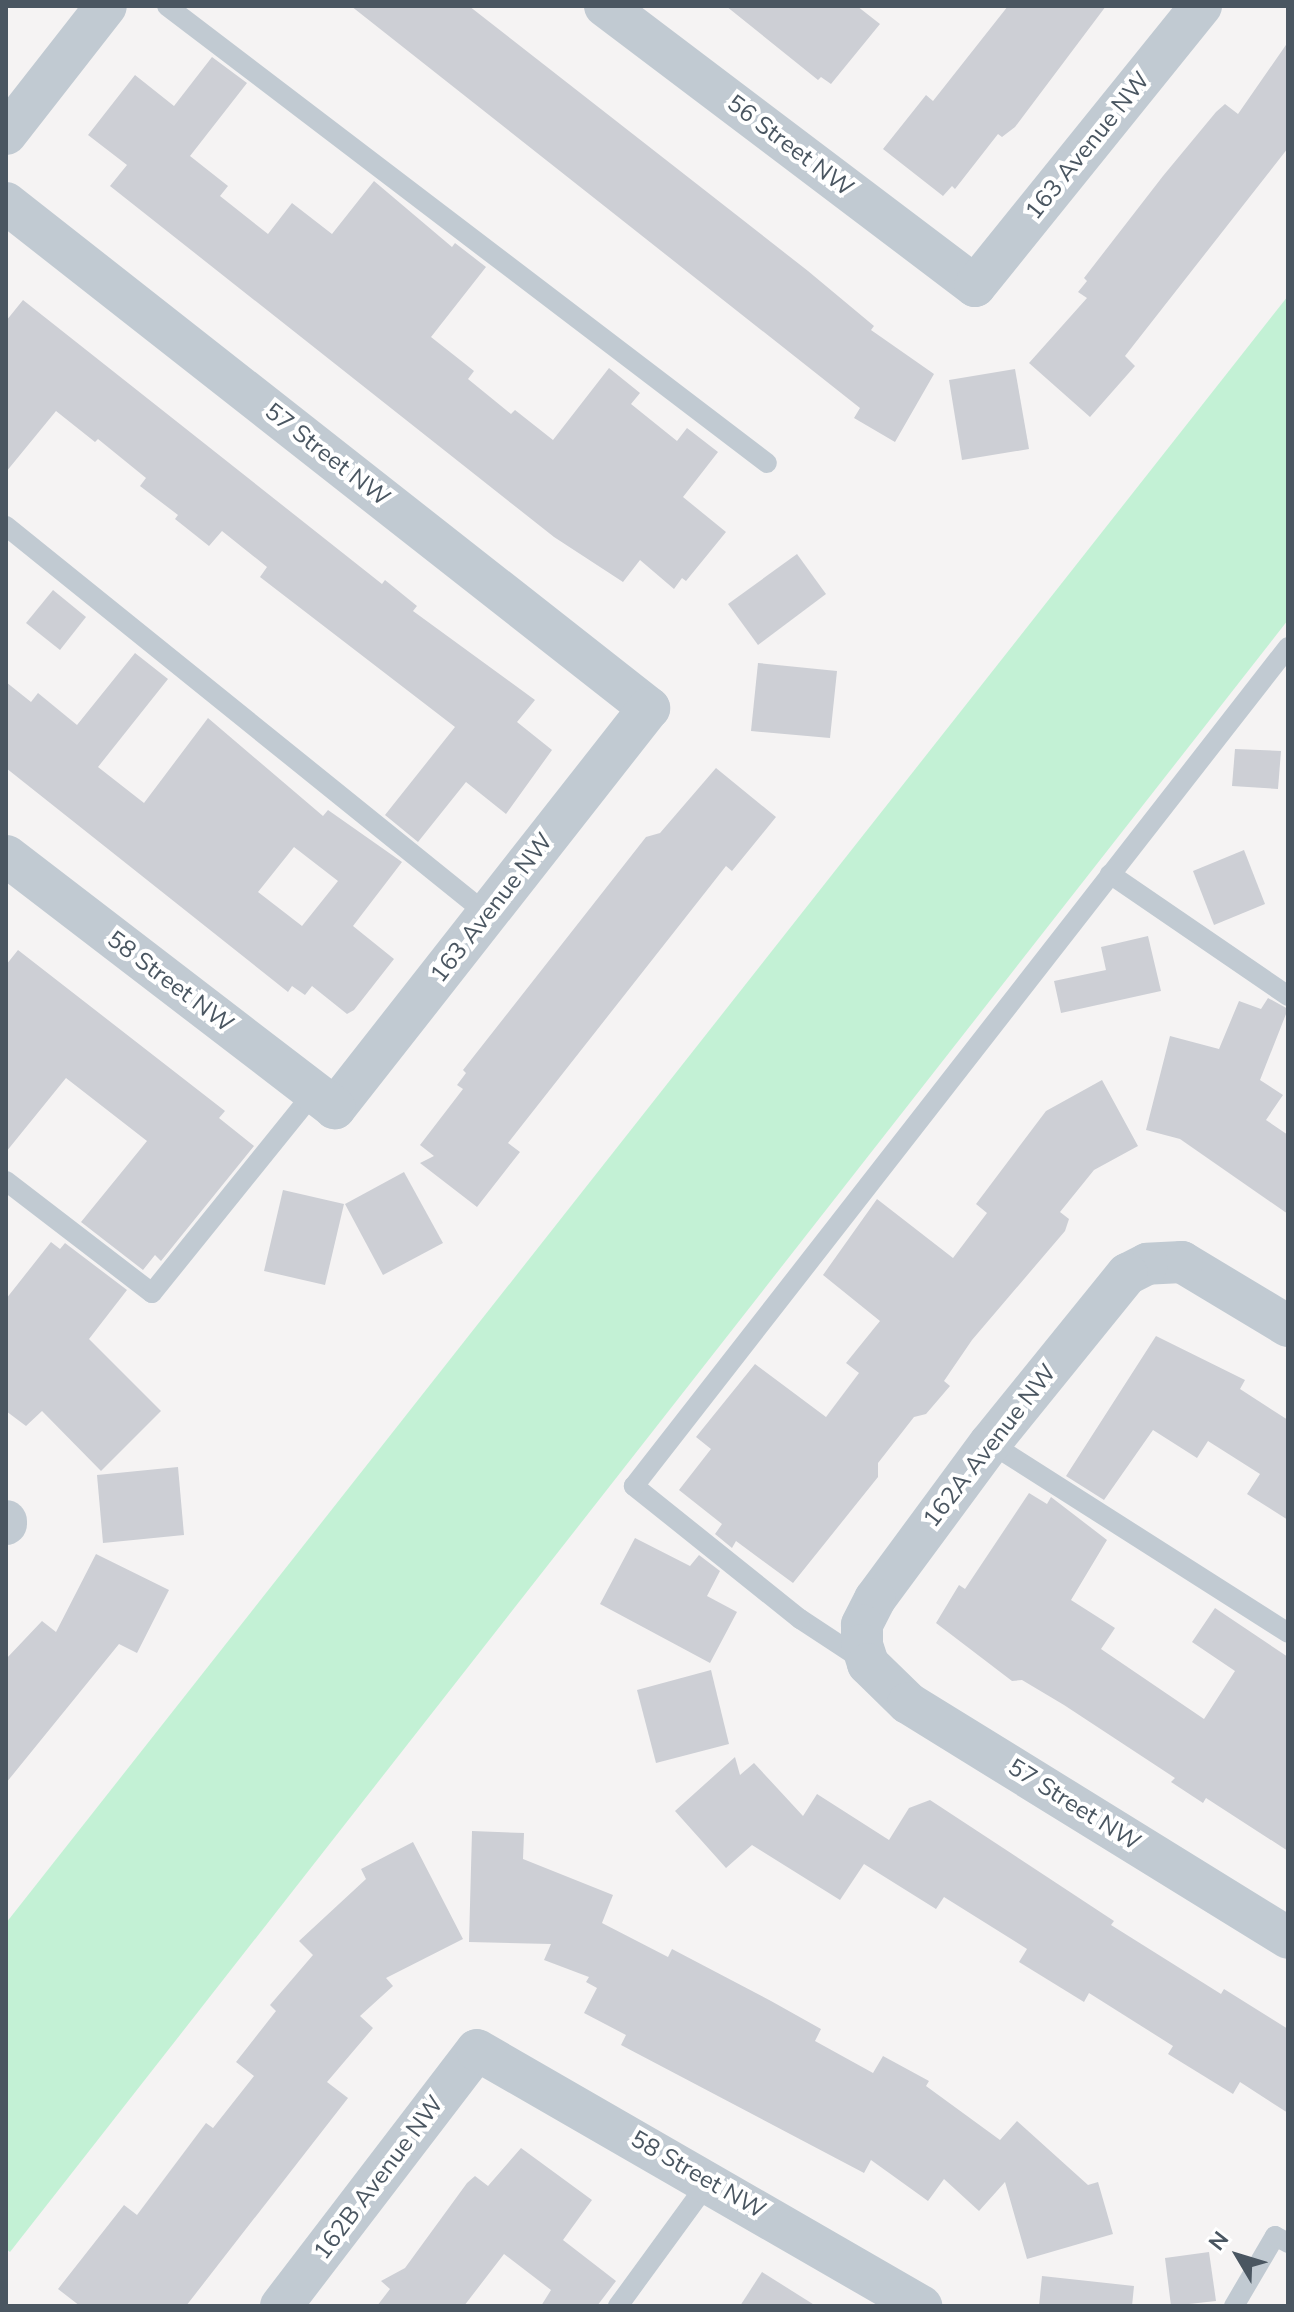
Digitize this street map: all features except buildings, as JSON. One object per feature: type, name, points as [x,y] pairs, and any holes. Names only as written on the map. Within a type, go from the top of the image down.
[{"type":"street","points":[[6,134],[106,6]]},
{"type":"street","name":"56 Street NW","points":[[605,6],[975,286]]},
{"type":"street","name":"163 Avenue NW","points":[[975,286],[1201,6]]},
{"type":"street","name":"57 Street NW","points":[[6,203],[649,708]]},
{"type":"street","name":"163 Avenue NW","points":[[324,1100],[487,914],[649,708]]},
{"type":"street","name":"58 Street NW","points":[[6,856],[324,1100]]},
{"type":"street","name":"162A Avenue NW","points":[[868,1664],[862,1625],[875,1599],[990,1443],[1127,1274],[1165,1262],[1201,1270],[1288,1326]]},
{"type":"street","name":"57 Street NW","points":[[868,1664],[908,1703],[1288,1938]]},
{"type":"street","name":"58 Street NW","points":[[477,2050],[920,2304]]},
{"type":"street","name":"162B Avenue NW","points":[[281,2306],[477,2050]]},
{"type":"lane","points":[[167,6],[767,463]]},
{"type":"lane","points":[[6,526],[487,914]]},
{"type":"lane","points":[[868,1664],[800,1619],[634,1486],[1288,647]]},
{"type":"lane","points":[[1110,874],[1288,996]]},
{"type":"lane","points":[[6,1181],[152,1293],[324,1100]]},
{"type":"lane","points":[[990,1443],[1288,1633]]},
{"type":"lane","points":[[618,2306],[709,2181]]},
{"type":"lane","points":[[1234,2306],[1275,2236],[1288,2243]]},
{"type":"green space","points":[[1288,296],[1288,620],[10,2252],[6,2249],[6,1923]]}]
